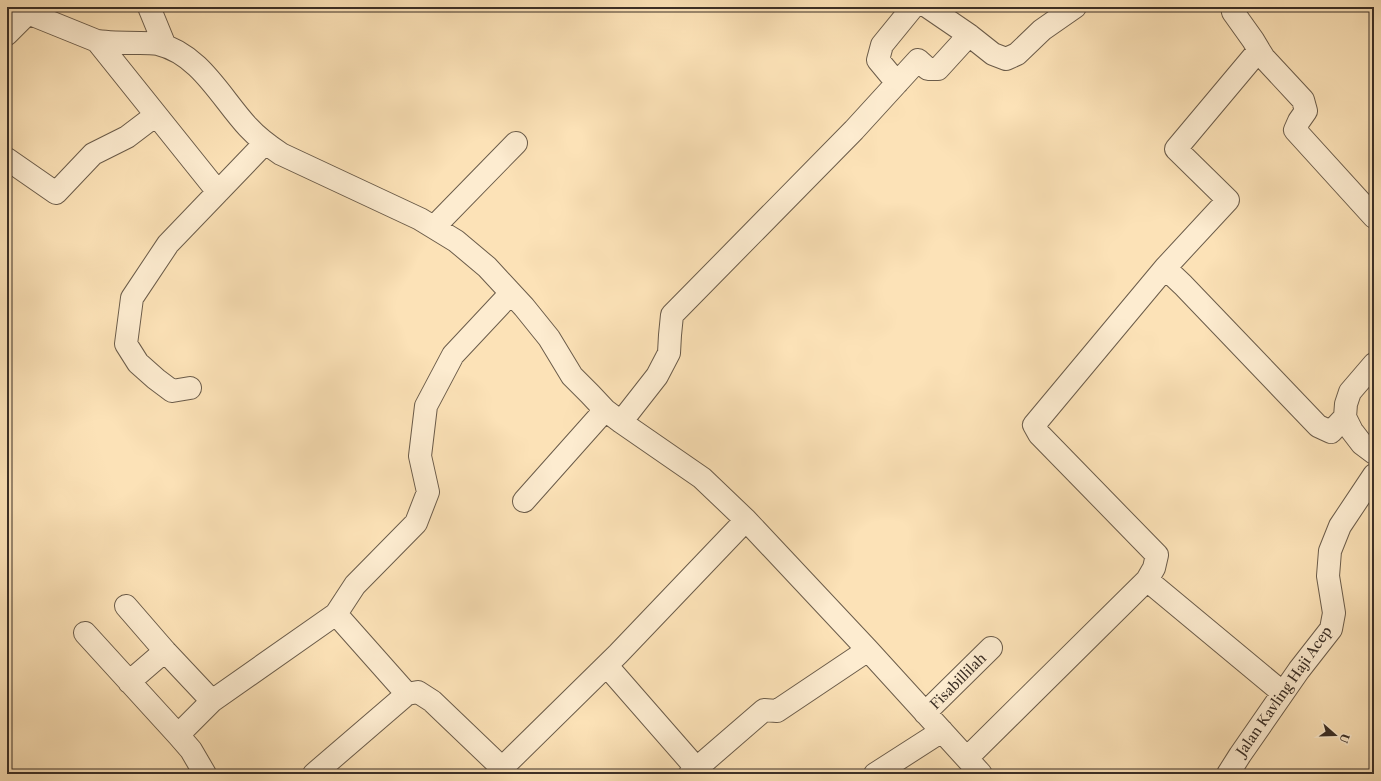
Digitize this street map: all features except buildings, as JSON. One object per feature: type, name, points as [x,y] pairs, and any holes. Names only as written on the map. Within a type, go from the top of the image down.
[{"type":"street","points":[[149,7],[165,46]]},
{"type":"street","points":[[897,84],[878,60],[882,45],[913,7]]},
{"type":"street","points":[[928,7],[970,35],[993,54],[1006,59],[1017,54],[1042,30],[1075,7]]},
{"type":"street","points":[[1232,7],[1233,12],[1254,40],[1264,58],[1303,100],[1306,111],[1295,130],[1374,217]]},
{"type":"street","points":[[7,34],[20,10],[97,41],[111,43],[157,44],[176,51],[192,61],[210,79],[248,128],[264,143],[281,154],[420,219],[456,241],[482,262],[524,307],[549,338],[572,376],[613,416],[702,478],[746,520],[868,650],[981,774]]},
{"type":"street","points":[[524,501],[657,376],[669,353],[672,315],[854,130],[918,60],[928,70],[938,70],[970,35]]},
{"type":"street","points":[[97,41],[218,192]]},
{"type":"street","points":[[967,758],[1147,580],[1154,568],[1157,555],[1039,434],[1034,425],[1165,268],[1228,200],[1176,149],[1259,50]]},
{"type":"street","points":[[7,159],[56,193],[93,154],[127,136],[156,115]]},
{"type":"street","points":[[434,227],[516,142]]},
{"type":"street","points":[[190,388],[172,390],[138,363],[126,344],[132,298],[168,244],[264,143]]},
{"type":"street","points":[[1165,268],[1184,285],[1318,426],[1331,432],[1345,417]]},
{"type":"street","points":[[178,735],[212,701],[336,614],[355,586],[416,523],[428,492],[420,456],[426,406],[453,355],[511,293]]},
{"type":"street","points":[[1374,364],[1350,392],[1346,404],[1345,417],[1352,431],[1362,444],[1374,452]]},
{"type":"street","name":"Jalan Kavling Haji Acep","points":[[1228,774],[1282,693],[1331,629],[1334,612],[1328,576],[1330,551],[1340,526],[1374,475]]},
{"type":"street","points":[[314,774],[407,694],[418,692],[432,701],[500,771],[607,666],[746,520]]},
{"type":"street","points":[[1147,580],[1282,693]]},
{"type":"street","points":[[126,606],[165,651],[212,701]]},
{"type":"street","points":[[336,614],[407,694]]},
{"type":"street","points":[[85,633],[191,750],[205,774]]},
{"type":"street","name":"Fisabillilah","points":[[925,713],[991,648]]},
{"type":"street","points":[[607,666],[693,771],[764,710],[776,711],[868,650]]},
{"type":"street","points":[[129,682],[165,651]]},
{"type":"street","points":[[874,774],[942,731]]}]
